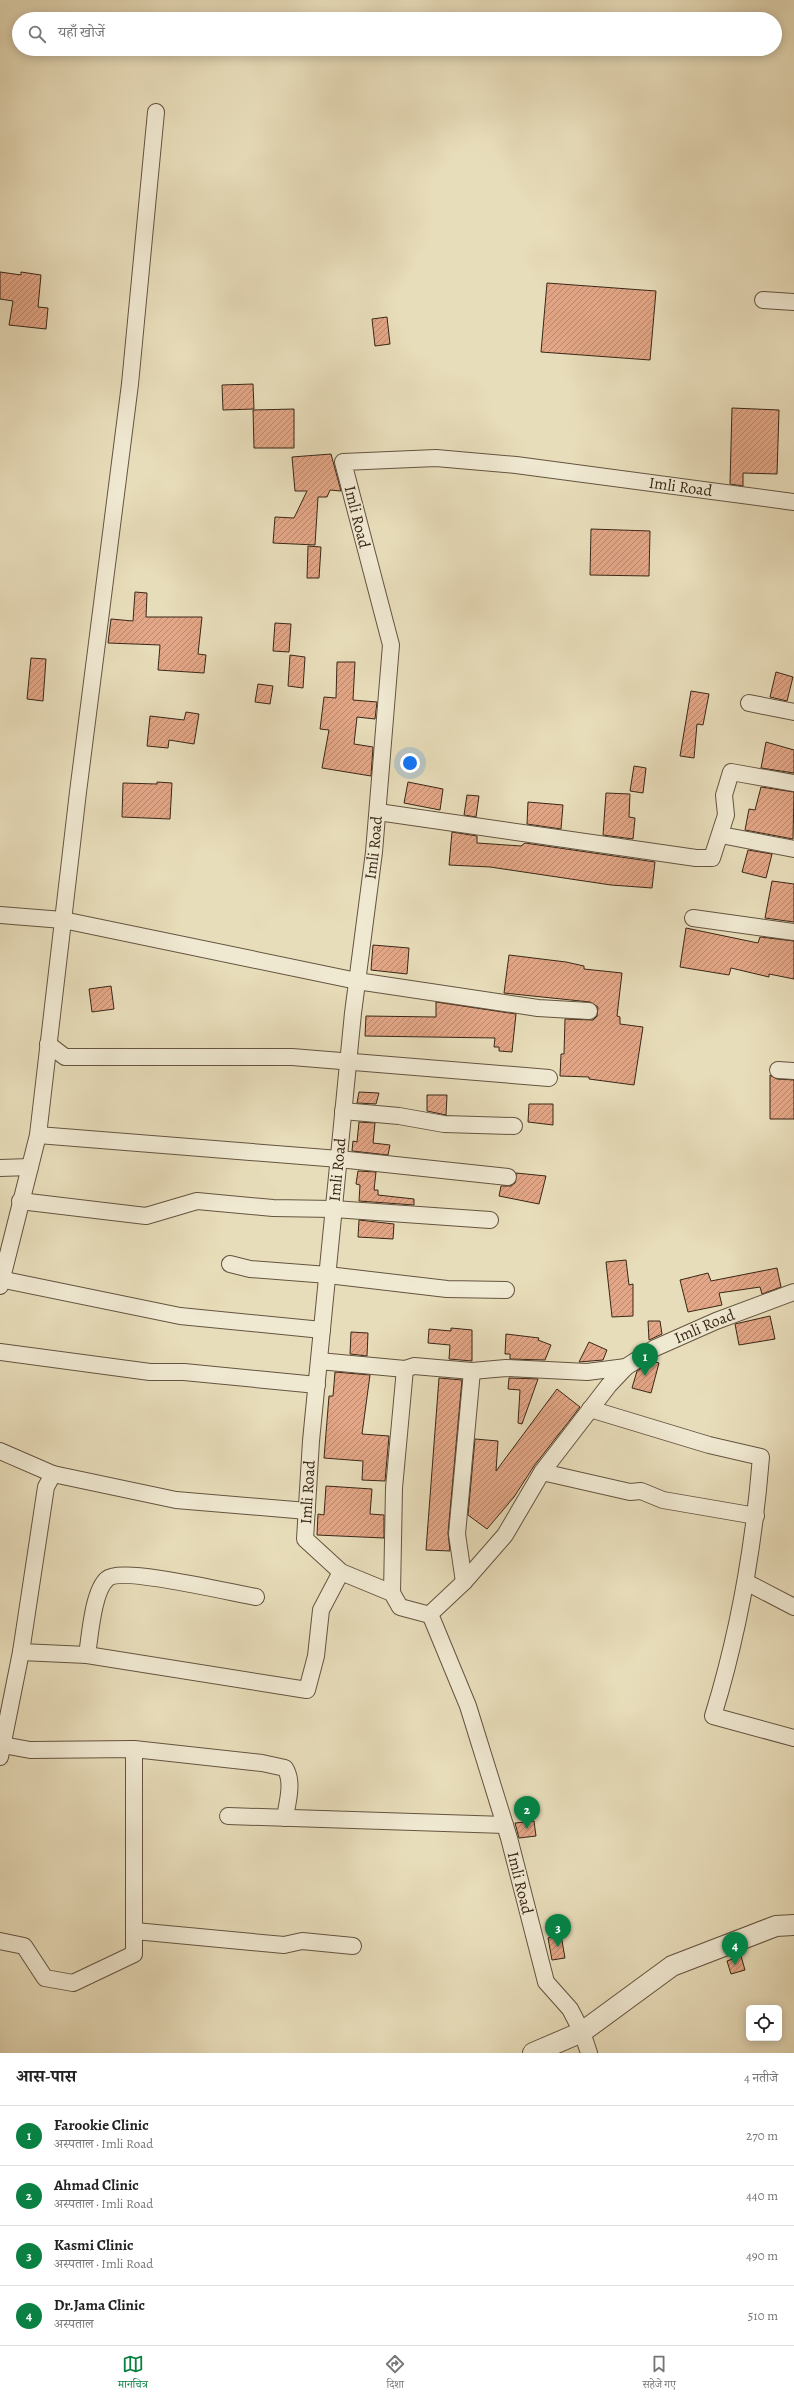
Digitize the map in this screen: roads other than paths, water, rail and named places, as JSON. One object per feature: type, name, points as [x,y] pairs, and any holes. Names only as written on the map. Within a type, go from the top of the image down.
[{"type":"street","points":[[156,112],[130,384],[63,920],[38,1135],[0,1281],[180,1316],[322,1330]]},
{"type":"street","points":[[763,300],[794,302]]},
{"type":"street","name":"Imli Road","points":[[430,1615],[400,1607],[392,1593],[341,1572],[305,1539],[319,1362],[348,1061],[378,812],[390,645],[343,462],[436,458],[516,465],[794,502]]},
{"type":"street","points":[[749,703],[794,712]]},
{"type":"street","points":[[378,812],[696,858],[712,858],[721,835],[726,815],[724,795],[731,772],[794,782]]},
{"type":"street","points":[[721,835],[794,849]]},
{"type":"street","points":[[0,914],[63,920],[357,981],[538,1008],[590,1011]]},
{"type":"street","points":[[693,918],[794,932]]},
{"type":"street","points":[[48,1044],[64,1056],[292,1057],[549,1078]]},
{"type":"street","points":[[343,1111],[400,1116],[444,1124],[514,1126]]},
{"type":"street","points":[[38,1135],[339,1159],[508,1177]]},
{"type":"street","points":[[0,1168],[30,1168]]},
{"type":"street","points":[[20,1201],[146,1216],[197,1201],[273,1208],[334,1209],[490,1220]]},
{"type":"street","points":[[230,1264],[250,1269],[328,1275],[447,1289],[506,1290]]},
{"type":"street","name":"Imli Road","points":[[430,1615],[464,1582],[505,1536],[542,1472],[590,1409],[626,1366],[655,1348],[709,1324],[794,1292]]},
{"type":"street","points":[[0,1352],[150,1372],[184,1372],[317,1385]]},
{"type":"street","points":[[319,1362],[405,1370],[414,1366],[472,1372],[506,1368],[587,1372],[626,1366]]},
{"type":"street","points":[[392,1593],[394,1488],[405,1370]]},
{"type":"street","points":[[464,1582],[457,1534],[472,1372]]},
{"type":"street","points":[[590,1409],[709,1445],[761,1457],[756,1516],[746,1582],[713,1716],[794,1738]]},
{"type":"street","points":[[0,1451],[53,1474],[176,1500],[307,1511]]},
{"type":"street","points":[[542,1472],[630,1492],[641,1491],[663,1500],[756,1516]]},
{"type":"street","points":[[53,1474],[46,1487],[21,1652],[1,1751],[134,1749],[262,1763],[285,1768],[289,1774],[290,1784],[285,1818]]},
{"type":"street","points":[[21,1652],[88,1655],[307,1690],[316,1656],[321,1610],[341,1572]]},
{"type":"street","points":[[88,1655],[99,1592],[106,1580],[113,1575],[146,1576],[256,1598]]},
{"type":"street","points":[[746,1582],[794,1607]]},
{"type":"street","name":"Imli Road","points":[[430,1615],[468,1706],[505,1825],[546,1982],[570,2010],[582,2032],[589,2053]]},
{"type":"street","points":[[0,1941],[24,1946],[45,1978],[73,1983],[134,1954],[134,1749]]},
{"type":"street","points":[[228,1816],[505,1825]]},
{"type":"street","points":[[533,2053],[582,2032],[672,1966],[776,1926],[794,1925]]},
{"type":"street","points":[[135,1931],[284,1945],[302,1942],[353,1946]]},
{"type":"place","name":"Farookie Clinic","points":[[645,1376]]},
{"type":"place","name":"Ahmad Clinic","points":[[527,1829]]},
{"type":"place","name":"Kasmi Clinic","points":[[558,1947]]},
{"type":"place","name":"Dr.Jama Clinic","points":[[735,1965]]}]
